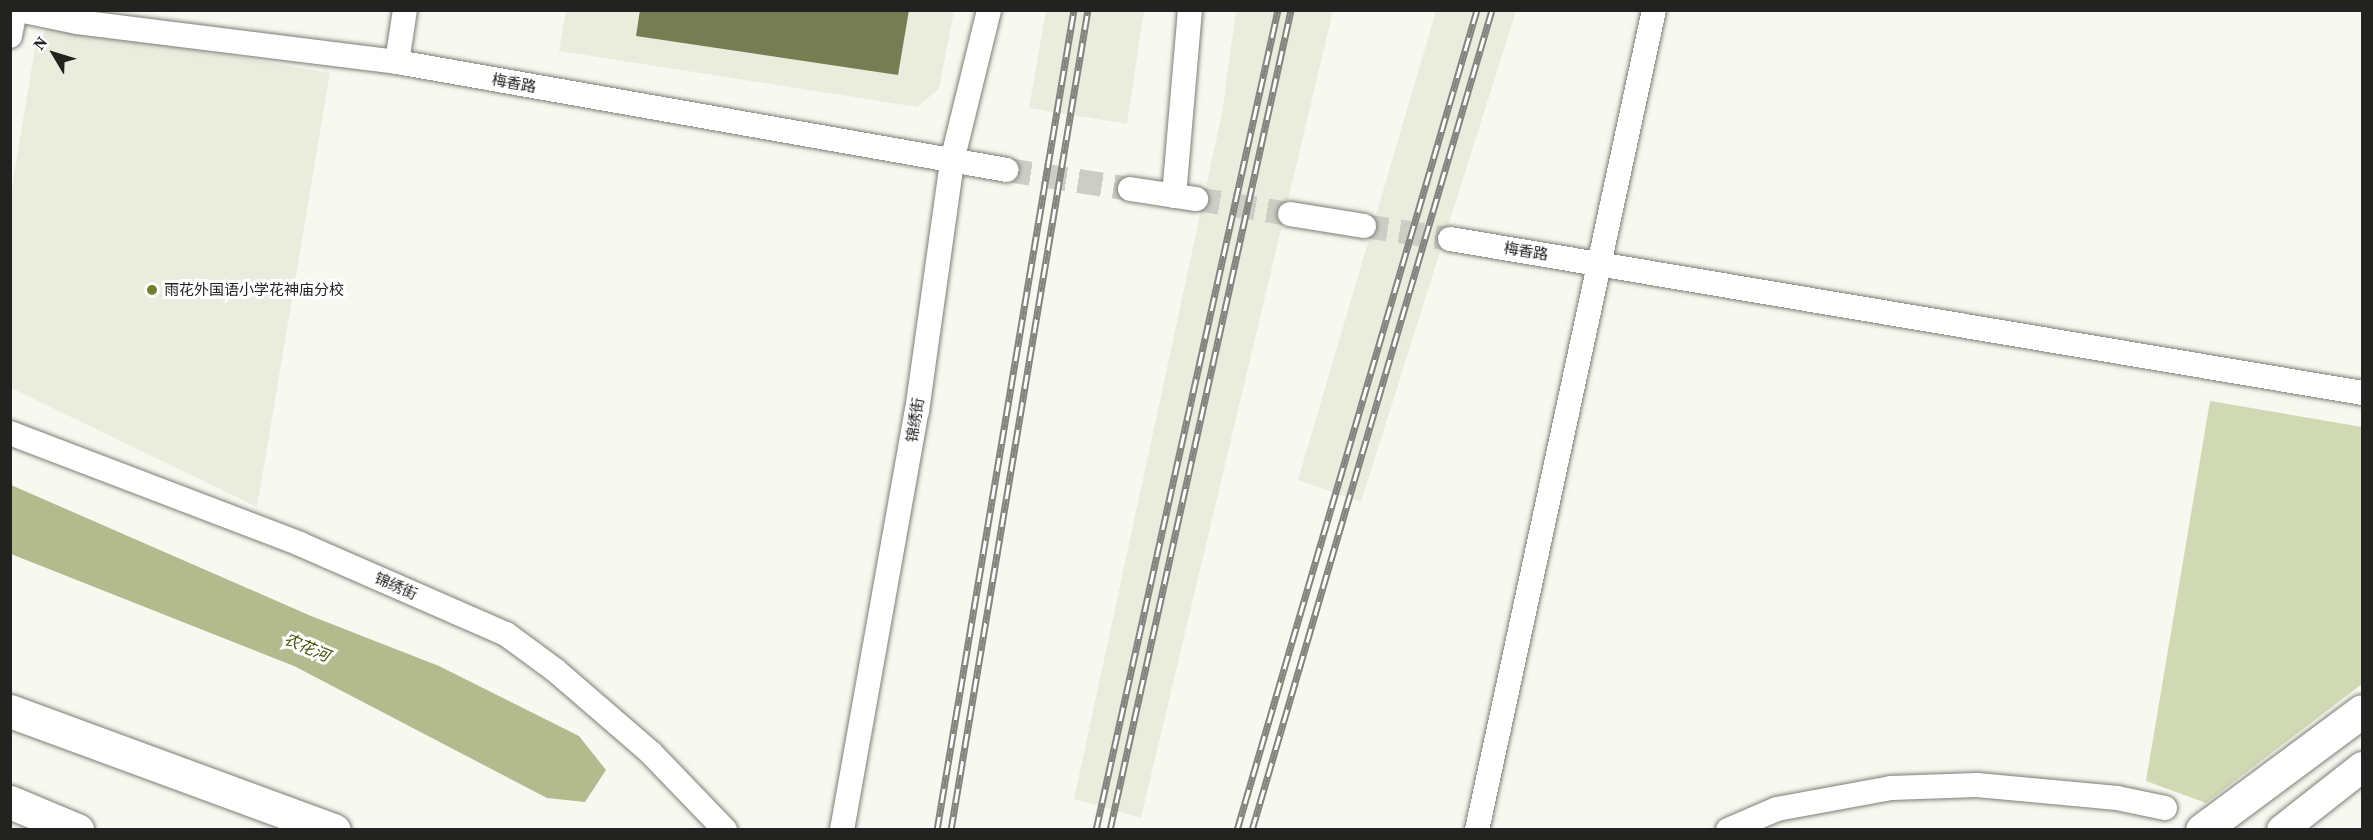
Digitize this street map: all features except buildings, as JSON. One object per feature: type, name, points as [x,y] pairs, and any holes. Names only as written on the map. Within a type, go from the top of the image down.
[{"type":"highway","points":[[10,711],[334,830]]},
{"type":"highway","points":[[2202,830],[2362,711]]},
{"type":"highway","points":[[10,802],[77,830]]},
{"type":"main road","points":[[2282,830],[2362,767]]},
{"type":"street","points":[[10,36],[17,10]]},
{"type":"street","name":"梅香路","points":[[17,10],[77,22],[397,62],[1007,170]]},
{"type":"street","points":[[397,62],[405,10]]},
{"type":"street","name":"锦绣街","points":[[842,830],[917,411],[952,161],[989,10]]},
{"type":"street","points":[[1130,189],[1185,197],[1190,10]]},
{"type":"street","points":[[1477,830],[1602,263],[1654,10]]},
{"type":"street","points":[[1290,214],[1364,226]]},
{"type":"street","name":"梅香路","points":[[1450,239],[2362,393]]},
{"type":"street","name":"锦绣街","points":[[10,433],[300,544],[506,634],[555,670],[651,753],[725,830]]},
{"type":"street","points":[[1728,830],[1778,809],[1891,788],[1977,785],[2117,798],[2166,808]]},
{"type":"shaded area","points":[[1046,10],[1144,11],[1127,124],[1029,108]]},
{"type":"shaded area","points":[[566,11],[954,11],[939,89],[917,107],[559,51]]},
{"type":"shaded area","points":[[1236,11],[1333,11],[1141,818],[1074,799],[1222,113]]},
{"type":"shaded area","points":[[1436,11],[1516,11],[1361,502],[1298,480]]},
{"type":"shaded area","name":"雨花外国语小学花神庙分校","points":[[52,25],[330,73],[257,507],[11,388],[11,192],[36,41]]},
{"type":"shaded area","points":[[2210,401],[2362,427],[2362,684],[2206,803],[2146,781]]},
{"type":"water","name":"农花河","points":[[11,485],[311,616],[439,666],[579,736],[606,770],[585,802],[547,798],[294,666],[11,554]]},
{"type":"tunnel","points":[[1007,170],[1130,189]]},
{"type":"tunnel","points":[[1196,199],[1290,214]]},
{"type":"tunnel","points":[[1364,226],[1450,239]]},
{"type":"railway","points":[[937,830],[1074,10]]},
{"type":"railway","points":[[951,830],[1088,10]]},
{"type":"railway","points":[[1096,830],[1278,10]]},
{"type":"railway","points":[[1110,830],[1291,10]]},
{"type":"railway","points":[[1237,830],[1477,10]]},
{"type":"railway","points":[[1252,830],[1492,10]]},
{"type":"place","name":"雨花外国语小学花神庙分校","points":[[152,290]]}]
